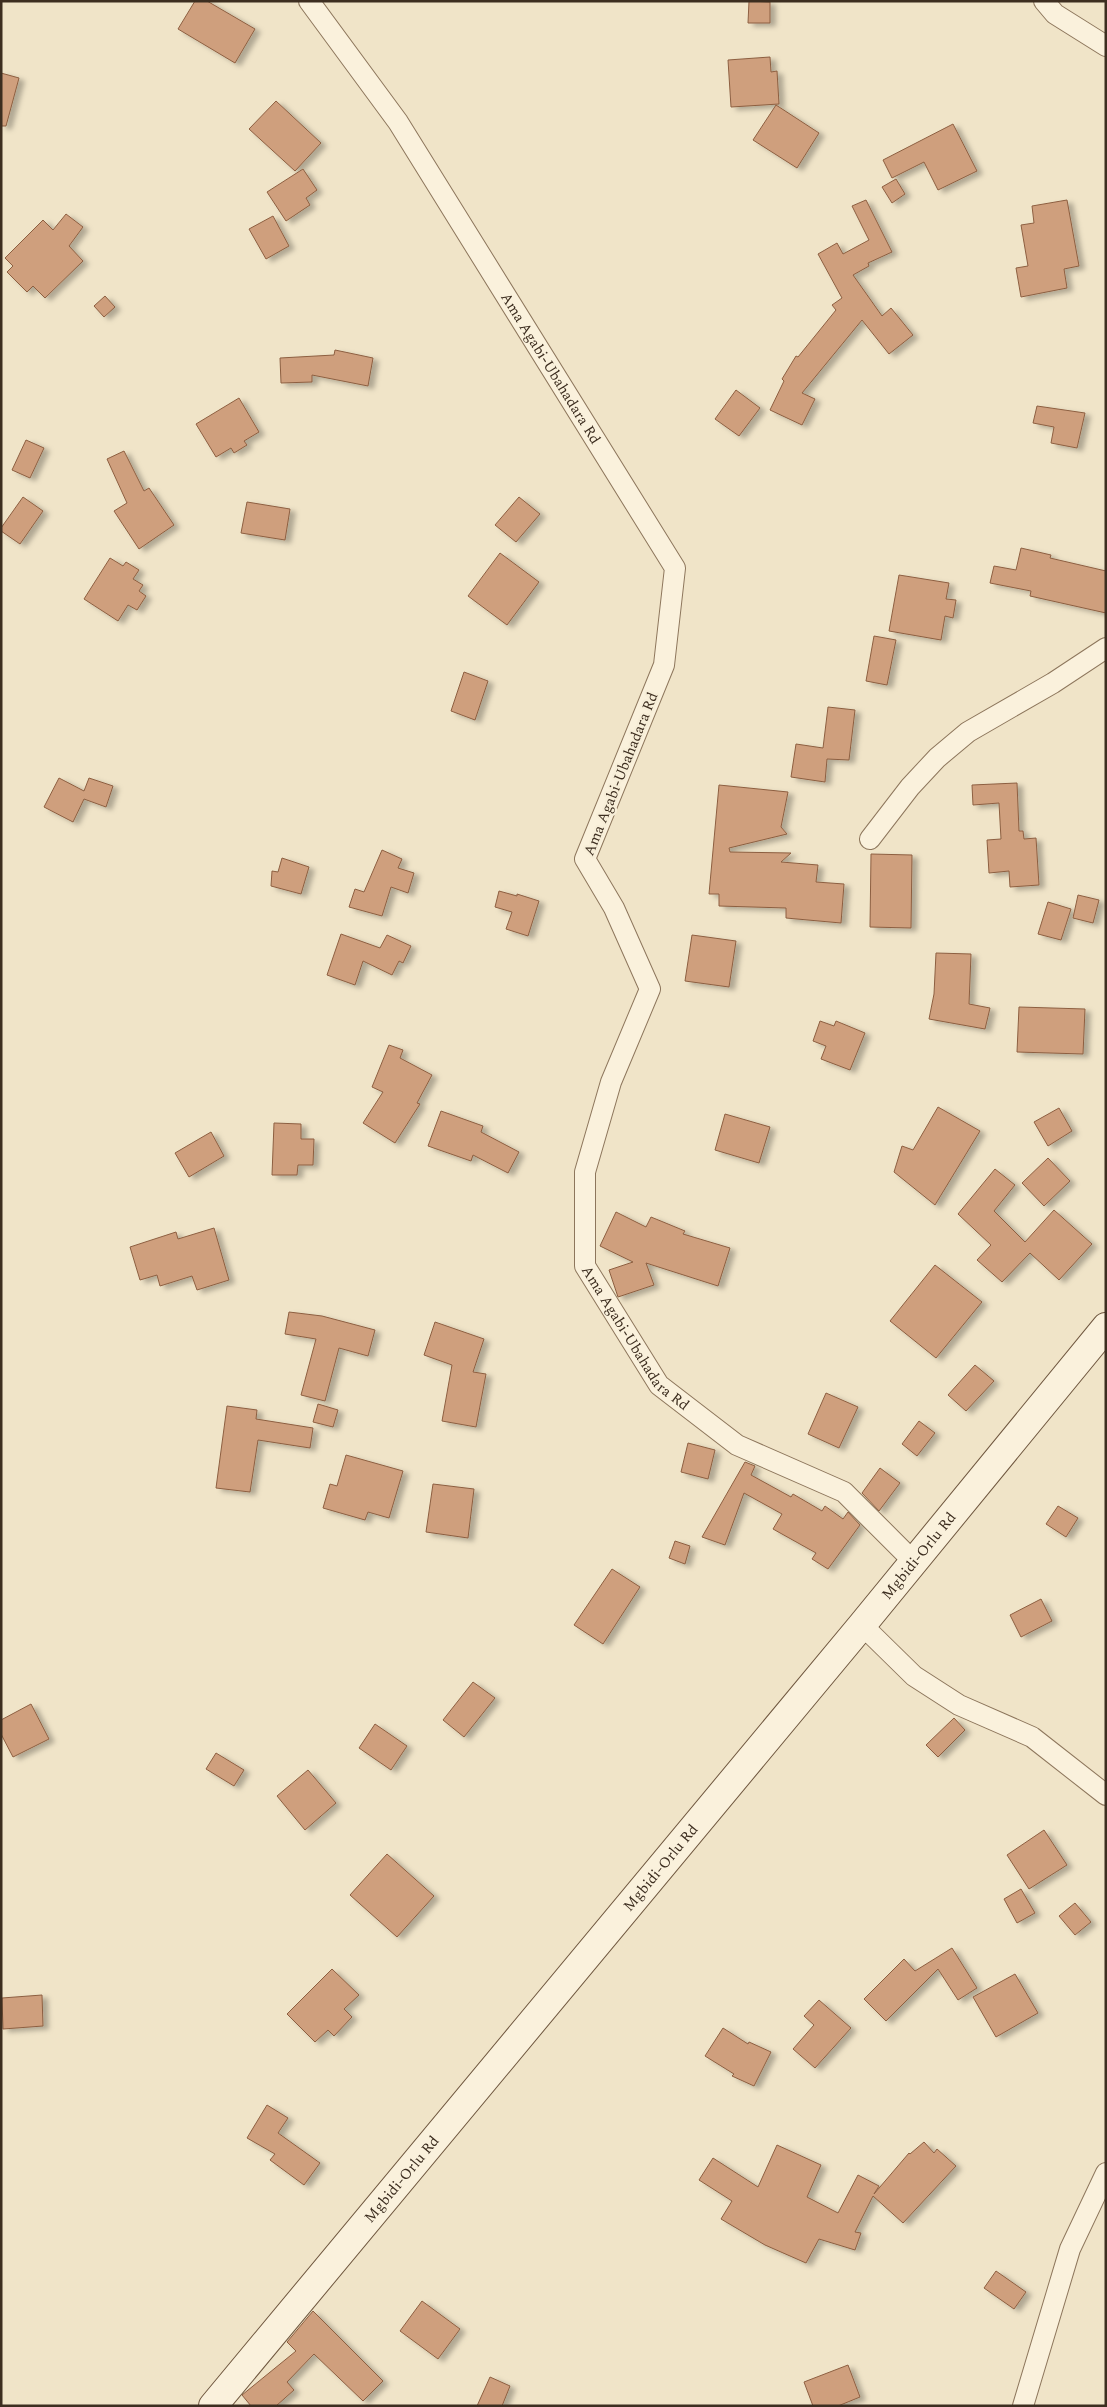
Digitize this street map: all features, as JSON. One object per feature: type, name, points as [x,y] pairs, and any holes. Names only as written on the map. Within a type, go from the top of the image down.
[{"type":"main road","name":"Mgbidi-Orlu Rd","points":[[213,2406],[862,1625],[1106,1327]]},
{"type":"street","name":"Ama Agabi-Ubahadara Rd","points":[[308,1],[398,122],[676,568],[664,665],[585,858],[614,908],[650,989],[611,1082],[585,1172],[585,1266],[659,1385],[737,1445],[844,1492],[914,1562]]},
{"type":"street","points":[[1044,1],[1055,14],[1106,46]]},
{"type":"street","points":[[870,839],[915,782],[937,758],[968,732],[1052,683],[1106,648]]},
{"type":"street","points":[[862,1625],[914,1676],[959,1705],[1032,1737],[1106,1795]]},
{"type":"street","points":[[1023,2406],[1070,2248],[1106,2173]]},
{"type":"building","points":[[195,1],[207,1],[255,29],[235,63],[178,29]]},
{"type":"building","points":[[749,1],[770,2],[770,23],[748,23]]},
{"type":"building","points":[[770,57],[771,72],[777,71],[779,104],[731,107],[728,60]]},
{"type":"building","points":[[1,73],[19,78],[6,126],[1,126]]},
{"type":"building","points":[[276,101],[321,143],[295,171],[249,129]]},
{"type":"building","points":[[776,105],[819,133],[797,168],[753,140]]},
{"type":"building","points":[[953,124],[977,171],[938,190],[924,162],[892,178],[883,160]]},
{"type":"building","points":[[303,169],[317,190],[306,198],[310,205],[286,221],[267,192]]},
{"type":"building","points":[[896,179],[905,194],[892,203],[882,187]]},
{"type":"building","points":[[866,200],[892,252],[868,263],[869,266],[853,275],[882,316],[891,308],[913,335],[889,354],[862,320],[802,393],[815,399],[802,425],[770,410],[784,381],[782,379],[796,356],[798,357],[836,310],[832,305],[842,298],[818,254],[837,243],[843,254],[869,240],[852,206]]},
{"type":"building","points":[[1067,200],[1079,266],[1064,269],[1067,288],[1021,297],[1016,268],[1028,266],[1021,225],[1034,223],[1032,206]]},
{"type":"building","points":[[66,214],[83,227],[69,246],[83,261],[45,298],[33,286],[27,292],[7,272],[13,266],[5,258],[43,220],[53,230]]},
{"type":"building","points":[[273,216],[289,246],[266,259],[249,229]]},
{"type":"building","points":[[105,296],[115,307],[104,317],[94,306]]},
{"type":"building","points":[[335,350],[373,358],[368,386],[312,375],[312,382],[281,383],[280,358],[334,355]]},
{"type":"building","points":[[736,390],[760,408],[739,436],[715,419]]},
{"type":"building","points":[[239,398],[259,432],[244,441],[247,445],[234,453],[231,448],[216,457],[196,424]]},
{"type":"building","points":[[1037,406],[1085,413],[1077,448],[1051,443],[1054,427],[1033,423]]},
{"type":"building","points":[[26,440],[44,448],[30,478],[12,470]]},
{"type":"building","points":[[124,451],[144,491],[149,488],[174,525],[139,549],[114,511],[127,503],[107,459]]},
{"type":"building","points":[[23,497],[43,511],[20,544],[1,531],[1,528]]},
{"type":"building","points":[[519,497],[540,514],[516,542],[495,525]]},
{"type":"building","points":[[247,502],[290,509],[285,540],[241,533]]},
{"type":"building","points":[[1021,548],[1051,555],[1050,558],[1106,571],[1106,613],[1030,596],[1031,591],[990,583],[994,566],[1016,570]]},
{"type":"building","points":[[500,553],[539,582],[507,625],[468,596]]},
{"type":"building","points":[[110,558],[123,566],[126,562],[139,570],[133,579],[143,585],[139,591],[146,596],[137,610],[128,605],[118,621],[84,599]]},
{"type":"building","points":[[899,575],[949,583],[946,599],[956,600],[953,618],[945,616],[941,640],[889,631]]},
{"type":"building","points":[[874,636],[896,640],[887,685],[866,681]]},
{"type":"building","points":[[464,672],[488,681],[475,720],[451,711]]},
{"type":"building","points":[[828,707],[855,710],[849,760],[827,759],[825,782],[791,777],[796,744],[823,748]]},
{"type":"building","points":[[59,778],[84,791],[89,778],[113,786],[106,807],[84,799],[73,822],[44,807]]},
{"type":"building","points":[[1017,783],[1019,831],[1023,831],[1024,839],[1036,838],[1039,885],[1010,887],[1009,871],[989,873],[987,840],[1001,839],[999,803],[973,805],[972,785]]},
{"type":"building","points":[[719,785],[788,792],[781,827],[787,834],[729,848],[730,852],[791,853],[781,862],[818,865],[816,882],[844,884],[841,923],[786,918],[786,908],[719,906],[719,894],[709,894]]},
{"type":"building","points":[[382,850],[402,859],[398,868],[414,873],[408,893],[391,887],[382,916],[349,907],[355,889],[364,892]]},
{"type":"building","points":[[871,854],[912,855],[911,928],[870,927]]},
{"type":"building","points":[[282,858],[309,867],[301,894],[271,886],[272,871],[278,872]]},
{"type":"building","points":[[499,891],[539,901],[528,936],[506,929],[512,912],[495,907]]},
{"type":"building","points":[[1078,895],[1099,900],[1093,923],[1073,918]]},
{"type":"building","points":[[1048,902],[1071,909],[1061,940],[1038,934]]},
{"type":"building","points":[[341,934],[380,948],[387,935],[411,946],[403,963],[399,961],[392,975],[363,961],[355,985],[327,975]]},
{"type":"building","points":[[692,935],[736,941],[729,987],[685,981]]},
{"type":"building","points":[[936,953],[971,954],[969,1004],[990,1008],[985,1029],[929,1019],[934,994]]},
{"type":"building","points":[[1019,1007],[1085,1009],[1083,1054],[1017,1052]]},
{"type":"building","points":[[820,1021],[834,1026],[836,1021],[865,1033],[850,1070],[821,1059],[826,1046],[813,1041]]},
{"type":"building","points":[[389,1045],[403,1050],[400,1058],[432,1075],[417,1103],[420,1104],[395,1143],[363,1123],[383,1092],[372,1087]]},
{"type":"building","points":[[938,1107],[980,1131],[935,1205],[894,1172],[902,1146],[913,1150]]},
{"type":"building","points":[[1059,1108],[1072,1131],[1048,1146],[1034,1122]]},
{"type":"building","points":[[441,1111],[483,1126],[481,1132],[519,1152],[508,1173],[473,1155],[471,1161],[428,1146]]},
{"type":"building","points":[[725,1114],[770,1127],[759,1163],[715,1150]]},
{"type":"building","points":[[274,1123],[301,1124],[301,1139],[314,1139],[313,1165],[298,1165],[297,1175],[272,1175]]},
{"type":"building","points":[[211,1132],[224,1156],[189,1177],[175,1153]]},
{"type":"building","points":[[1048,1158],[1070,1181],[1044,1206],[1022,1183]]},
{"type":"building","points":[[995,1169],[1015,1185],[994,1211],[1025,1242],[1054,1210],[1092,1244],[1059,1280],[1030,1253],[1002,1282],[977,1260],[991,1245],[958,1214]]},
{"type":"building","points":[[616,1212],[646,1227],[651,1217],[685,1231],[683,1234],[730,1248],[718,1286],[646,1263],[654,1285],[618,1297],[609,1270],[633,1262],[600,1246]]},
{"type":"building","points":[[214,1228],[229,1280],[197,1290],[192,1276],[160,1286],[157,1275],[140,1280],[130,1247],[176,1232],[178,1239]]},
{"type":"building","points":[[935,1265],[982,1302],[936,1358],[890,1321]]},
{"type":"building","points":[[289,1312],[322,1316],[375,1330],[368,1356],[339,1348],[325,1401],[301,1395],[316,1339],[285,1334]]},
{"type":"building","points":[[435,1322],[484,1339],[473,1372],[486,1374],[476,1427],[442,1421],[452,1365],[424,1355]]},
{"type":"building","points":[[975,1365],[994,1381],[966,1411],[948,1395]]},
{"type":"building","points":[[826,1393],[858,1407],[839,1448],[808,1434]]},
{"type":"building","points":[[318,1404],[338,1410],[333,1427],[313,1422]]},
{"type":"building","points":[[227,1406],[257,1410],[256,1419],[313,1428],[310,1448],[258,1440],[250,1492],[216,1488]]},
{"type":"building","points":[[919,1421],[935,1433],[917,1456],[902,1444]]},
{"type":"building","points":[[688,1443],[715,1450],[708,1479],[681,1472]]},
{"type":"building","points":[[346,1455],[403,1471],[389,1518],[368,1512],[365,1520],[323,1508],[330,1484],[337,1486]]},
{"type":"building","points":[[745,1462],[755,1466],[751,1475],[791,1497],[793,1494],[822,1511],[825,1506],[843,1519],[848,1512],[860,1525],[828,1569],[812,1559],[816,1553],[773,1529],[782,1514],[744,1493],[725,1545],[702,1537]]},
{"type":"building","points":[[880,1468],[900,1483],[879,1511],[862,1493]]},
{"type":"building","points":[[433,1484],[474,1489],[468,1538],[426,1532]]},
{"type":"building","points":[[1058,1506],[1078,1518],[1066,1537],[1046,1524]]},
{"type":"building","points":[[675,1541],[690,1546],[685,1564],[669,1558]]},
{"type":"building","points":[[612,1569],[640,1587],[603,1644],[574,1625]]},
{"type":"building","points":[[1041,1599],[1052,1621],[1021,1637],[1010,1615]]},
{"type":"building","points":[[473,1682],[495,1698],[464,1737],[443,1720]]},
{"type":"building","points":[[31,1704],[49,1739],[13,1757],[1,1734],[1,1720]]},
{"type":"building","points":[[954,1718],[965,1730],[938,1757],[926,1745]]},
{"type":"building","points":[[375,1724],[407,1746],[391,1770],[359,1748]]},
{"type":"building","points":[[216,1753],[244,1770],[234,1786],[206,1769]]},
{"type":"building","points":[[308,1770],[336,1803],[305,1830],[277,1796]]},
{"type":"building","points":[[1044,1830],[1067,1865],[1029,1889],[1007,1855]]},
{"type":"building","points":[[387,1854],[434,1896],[397,1937],[350,1895]]},
{"type":"building","points":[[1021,1889],[1035,1913],[1017,1923],[1004,1899]]},
{"type":"building","points":[[1075,1903],[1091,1922],[1075,1935],[1059,1916]]},
{"type":"building","points":[[952,1948],[977,1988],[958,2000],[938,1969],[886,2021],[864,1999],[904,1959],[915,1971]]},
{"type":"building","points":[[332,1969],[359,1995],[344,2009],[352,2017],[334,2036],[328,2030],[315,2042],[287,2014]]},
{"type":"building","points":[[1015,1974],[1038,2013],[996,2037],[973,1997]]},
{"type":"building","points":[[42,1995],[43,2026],[3,2029],[2,1998]]},
{"type":"building","points":[[819,2000],[851,2028],[815,2068],[793,2049],[814,2025],[804,2016]]},
{"type":"building","points":[[723,2028],[748,2044],[749,2042],[771,2052],[754,2086],[732,2076],[734,2074],[705,2056]]},
{"type":"building","points":[[267,2105],[288,2118],[278,2133],[320,2163],[304,2185],[270,2160],[275,2154],[247,2138]]},
{"type":"building","points":[[924,2142],[934,2153],[937,2149],[956,2166],[903,2223],[873,2196],[855,2232],[861,2233],[855,2250],[819,2239],[806,2263],[765,2245],[721,2219],[732,2201],[699,2180],[713,2158],[758,2187],[777,2145],[821,2165],[807,2197],[838,2213],[858,2175],[879,2186],[874,2194],[909,2153]]},
{"type":"building","points":[[996,2271],[1026,2292],[1014,2309],[984,2288]]},
{"type":"building","points":[[422,2301],[460,2329],[438,2359],[400,2331]]},
{"type":"building","points":[[313,2311],[383,2381],[363,2401],[314,2354],[287,2382],[294,2390],[276,2406],[251,2406],[242,2395],[296,2351],[287,2342]]},
{"type":"building","points":[[848,2365],[860,2397],[838,2406],[813,2406],[804,2382]]},
{"type":"building","points":[[490,2377],[510,2386],[502,2406],[477,2406]]}]
